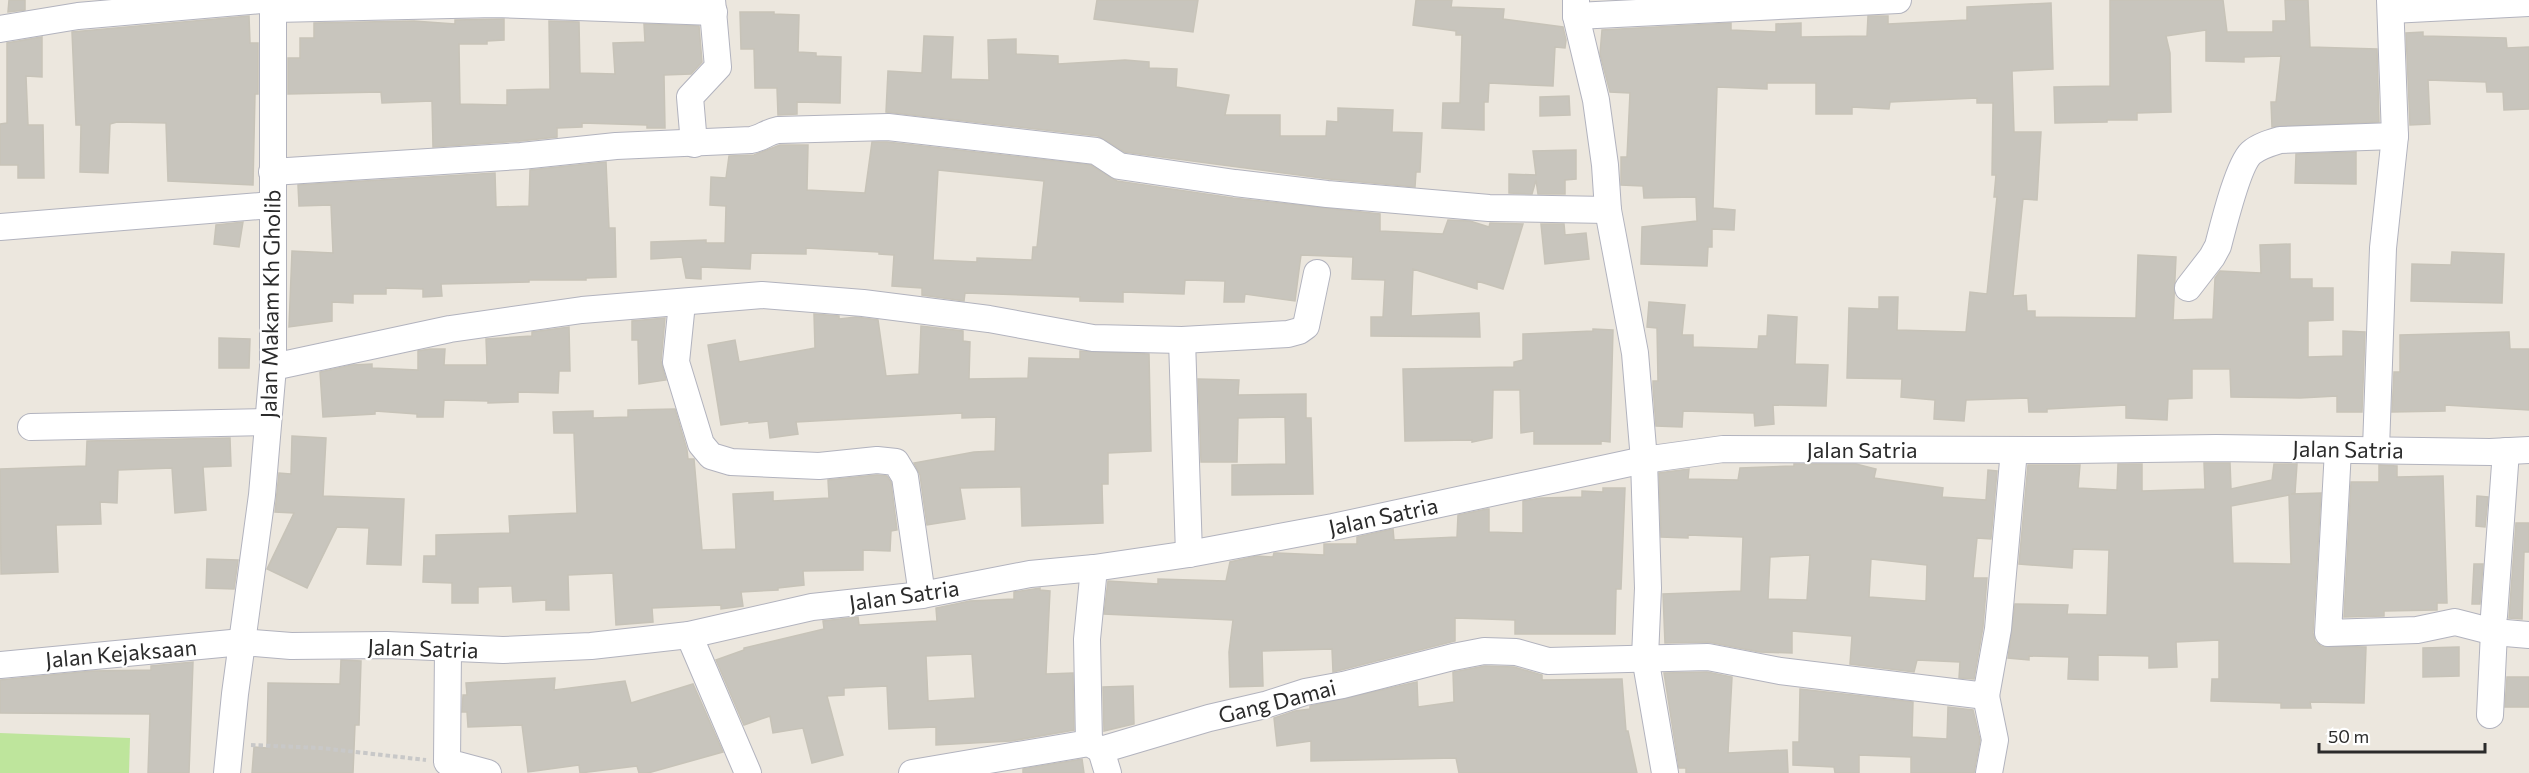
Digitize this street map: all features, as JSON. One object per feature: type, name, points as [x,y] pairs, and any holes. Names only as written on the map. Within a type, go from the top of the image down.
[{"type":"street","points":[[1665,773],[1645,657],[1648,588],[1644,460],[1635,353],[1608,210],[1605,165],[1596,100],[1576,8],[1710,8],[1898,0]]},
{"type":"street","points":[[0,29],[78,8],[270,3],[713,6],[718,67],[690,97],[694,144]]},
{"type":"street","name":"Jalan Makam Kh Gholib","points":[[227,773],[262,495],[273,367],[270,3]]},
{"type":"street","points":[[2376,449],[2383,248],[2395,136],[2390,5],[2529,3]]},
{"type":"street","points":[[272,172],[521,156],[616,146],[760,139],[766,132],[778,130],[888,127],[1096,151],[1119,166],[1327,194],[1490,208],[1608,210]]},
{"type":"street","points":[[2188,288],[2218,246],[2240,174],[2249,155],[2264,145],[2280,140],[2395,136]]},
{"type":"street","points":[[0,227],[272,205]]},
{"type":"street","points":[[273,367],[450,329],[582,310],[762,295],[863,303],[989,319],[1093,338],[1182,340],[1299,332],[1306,326],[1317,273]]},
{"type":"street","points":[[682,303],[676,362],[702,444],[711,456],[731,462],[819,466],[878,460],[896,462],[905,477],[922,595]]},
{"type":"street","points":[[1182,340],[1189,554]]},
{"type":"street","points":[[31,427],[268,422]]},
{"type":"street","name":"Jalan Satria","points":[[242,642],[291,646],[387,645],[503,650],[591,646],[689,635],[812,607],[922,595],[1030,574],[1094,568],[1189,554],[1344,524],[1644,460],[1723,449],[2518,450]]},
{"type":"street","points":[[1989,773],[1995,740],[1986,696],[1998,629],[2014,450]]},
{"type":"street","points":[[2338,450],[2328,633],[2417,630],[2455,622],[2494,624],[2529,635]]},
{"type":"street","points":[[2490,715],[2494,624],[2518,450]]},
{"type":"street","points":[[1094,568],[1087,639],[1099,755]]},
{"type":"street","points":[[689,635],[748,773]]},
{"type":"street","name":"Jalan Kejaksaan","points":[[0,665],[242,642]]},
{"type":"street","points":[[448,649],[447,762],[488,773]]},
{"type":"street","name":"Gang Damai","points":[[912,773],[1099,755],[1209,718],[1265,705],[1305,692],[1484,651],[1516,652],[1548,661],[1708,657],[1780,671],[1986,696]]},
{"type":"path","points":[[231,744],[321,748],[447,762]]},
{"type":"green space","points":[[0,733],[130,738],[129,773],[0,773]]},
{"type":"building","points":[[9,0],[25,0],[25,10],[8,12]]},
{"type":"building","points":[[1097,0],[1198,0],[1193,32],[1094,19]]},
{"type":"building","points":[[1416,0],[1452,0],[1451,7],[1504,9],[1503,19],[1563,27],[1565,48],[1555,47],[1553,86],[1489,83],[1488,102],[1484,102],[1484,130],[1442,128],[1443,103],[1460,103],[1462,35],[1456,35],[1456,31],[1413,25]]},
{"type":"building","points":[[2110,0],[2223,0],[2227,32],[2273,32],[2273,21],[2286,21],[2285,0],[2308,0],[2310,47],[2377,49],[2379,122],[2272,127],[2271,102],[2276,102],[2281,56],[2244,57],[2244,62],[2206,61],[2206,30],[2166,36],[2170,53],[2171,112],[2137,113],[2137,120],[2055,123],[2054,87],[2110,86]]},
{"type":"building","points":[[2051,3],[2053,69],[2012,71],[2014,132],[2041,132],[2037,200],[2023,199],[2013,296],[2026,295],[2027,311],[2035,311],[2035,317],[2136,318],[2138,255],[2176,257],[2173,320],[2213,319],[2215,278],[2220,271],[2261,273],[2260,245],[2290,244],[2290,279],[2312,279],[2312,288],[2333,288],[2333,320],[2308,321],[2308,357],[2343,356],[2343,331],[2365,332],[2362,412],[2337,412],[2337,396],[2231,397],[2230,369],[2192,369],[2192,398],[2168,399],[2167,420],[2126,418],[2126,405],[2029,412],[2028,398],[1966,400],[1964,421],[1934,419],[1935,400],[1901,397],[1902,379],[1847,378],[1849,308],[1879,309],[1879,297],[1898,297],[1897,330],[1966,332],[1970,292],[1987,294],[1997,197],[1994,197],[1996,175],[1992,175],[1993,103],[1977,103],[1977,98],[1890,102],[1889,109],[1852,107],[1852,114],[1816,114],[1816,83],[1767,83],[1767,89],[1717,87],[1713,208],[1735,210],[1734,230],[1712,229],[1712,247],[1708,247],[1707,266],[1641,264],[1642,227],[1697,221],[1696,197],[1644,198],[1643,186],[1621,185],[1621,157],[1627,157],[1630,93],[1610,92],[1600,54],[1602,30],[1731,23],[1731,30],[1776,32],[1776,24],[1801,23],[1801,37],[1867,36],[1868,16],[1888,16],[1888,24],[1967,20],[1967,7]]},
{"type":"building","points":[[740,12],[799,15],[798,52],[816,53],[816,56],[841,57],[840,103],[797,102],[797,114],[778,115],[777,88],[755,88],[754,49],[741,49]]},
{"type":"building","points":[[249,16],[250,43],[258,43],[253,185],[168,181],[166,123],[117,122],[110,124],[108,173],[80,172],[81,125],[76,125],[72,32]]},
{"type":"building","points":[[504,19],[504,40],[487,41],[487,44],[459,44],[460,104],[507,105],[507,90],[550,89],[549,21],[579,22],[580,73],[615,74],[613,43],[645,42],[644,24],[699,26],[702,62],[691,74],[664,75],[665,128],[647,128],[647,125],[582,123],[582,127],[557,128],[557,137],[520,141],[433,147],[432,101],[382,103],[381,92],[288,94],[288,58],[300,58],[300,38],[314,38],[314,23],[414,21],[455,24],[455,20]]},
{"type":"building","points":[[2423,32],[2423,36],[2506,38],[2507,48],[2529,47],[2529,109],[2504,110],[2503,92],[2487,92],[2486,82],[2428,80],[2430,124],[2410,125],[2406,33]]},
{"type":"building","points":[[924,36],[953,37],[951,79],[989,80],[988,40],[1016,39],[1016,54],[1058,56],[1058,64],[1125,60],[1149,62],[1149,68],[1177,69],[1176,87],[1229,95],[1225,115],[1280,115],[1280,136],[1326,136],[1327,121],[1338,122],[1338,108],[1393,110],[1392,132],[1422,133],[1420,172],[1416,172],[1415,187],[1329,179],[1124,152],[1098,136],[886,112],[888,71],[922,73]]},
{"type":"building","points":[[42,37],[42,77],[26,76],[28,125],[43,125],[44,178],[18,178],[18,165],[0,165],[0,124],[7,123],[7,43]]},
{"type":"building","points":[[1569,96],[1570,115],[1540,116],[1540,97]]},
{"type":"building","points":[[872,142],[887,142],[1091,165],[1117,181],[1233,198],[1380,214],[1380,231],[1443,234],[1448,220],[1470,221],[1489,227],[1490,223],[1523,224],[1503,289],[1477,281],[1477,289],[1413,269],[1411,316],[1479,313],[1480,337],[1371,336],[1371,317],[1383,317],[1385,280],[1352,279],[1353,257],[1301,255],[1295,301],[1245,294],[1244,302],[1224,302],[1225,281],[1185,280],[1184,294],[1123,292],[1123,302],[1080,301],[1080,297],[965,293],[964,301],[922,295],[922,288],[892,286],[894,255],[879,254],[879,252],[806,248],[806,254],[751,253],[750,269],[701,267],[701,279],[686,278],[682,257],[651,259],[651,242],[706,240],[706,243],[725,243],[726,206],[710,205],[711,177],[726,178],[729,156],[754,155],[780,145],[808,145],[807,190],[865,193]],"holes":[[[938,170],[1044,181],[1037,247],[1033,247],[1032,260],[977,258],[977,262],[933,260]]]},
{"type":"building","points":[[1576,150],[1576,179],[1565,180],[1565,194],[1538,194],[1536,180],[1532,194],[1509,193],[1509,174],[1536,175],[1533,151]]},
{"type":"building","points":[[2356,152],[2356,184],[2295,183],[2296,154]]},
{"type":"building","points":[[606,162],[609,228],[615,228],[616,277],[441,284],[442,296],[423,297],[423,289],[386,288],[386,294],[353,294],[353,303],[332,302],[332,321],[289,327],[292,251],[333,253],[331,205],[299,206],[298,185],[495,173],[496,207],[529,206],[530,170]]},
{"type":"building","points":[[243,222],[239,247],[214,244],[216,225]]},
{"type":"building","points":[[1541,224],[1564,224],[1565,235],[1586,233],[1589,259],[1545,264]]},
{"type":"building","points":[[2452,252],[2504,254],[2502,303],[2411,301],[2412,264],[2451,265]]},
{"type":"building","points":[[1649,302],[1685,305],[1682,335],[1693,335],[1693,347],[1758,349],[1759,336],[1767,336],[1768,315],[1797,317],[1795,364],[1828,365],[1826,406],[1773,405],[1774,424],[1755,426],[1754,413],[1683,411],[1682,427],[1656,426],[1653,381],[1658,381],[1657,328],[1647,327]]},
{"type":"building","points":[[814,314],[839,316],[839,319],[856,317],[878,320],[886,376],[919,374],[921,326],[963,331],[963,341],[970,342],[969,379],[1028,378],[1029,358],[1080,359],[1080,351],[1149,354],[1151,451],[1108,453],[1108,484],[1102,484],[1103,523],[1022,526],[1021,487],[960,488],[965,519],[927,525],[920,475],[914,463],[974,452],[995,451],[996,417],[962,418],[962,413],[796,422],[798,434],[770,438],[768,421],[721,425],[708,345],[735,340],[739,362],[815,348]]},
{"type":"building","points":[[665,318],[661,361],[666,380],[639,384],[638,340],[632,340],[632,321]]},
{"type":"building","points":[[569,327],[570,371],[559,371],[558,393],[518,392],[518,402],[488,403],[488,401],[444,400],[443,417],[417,417],[417,414],[375,411],[375,414],[323,417],[320,372],[352,365],[372,364],[372,368],[418,370],[418,351],[430,349],[445,349],[444,365],[487,365],[486,339],[532,336],[532,332]]},
{"type":"building","points":[[1593,329],[1613,330],[1610,442],[1534,444],[1534,431],[1521,433],[1520,390],[1493,390],[1492,438],[1472,442],[1472,440],[1405,441],[1403,369],[1514,367],[1514,362],[1523,360],[1523,334],[1593,331]]},
{"type":"building","points":[[2509,332],[2510,349],[2529,349],[2529,410],[2445,405],[2445,411],[2392,412],[2394,372],[2400,372],[2400,335]]},
{"type":"building","points":[[219,338],[250,339],[249,368],[219,368]]},
{"type":"building","points":[[1198,379],[1239,380],[1238,395],[1306,394],[1306,418],[1311,418],[1313,494],[1232,495],[1232,465],[1286,464],[1285,417],[1238,418],[1237,462],[1201,462]]},
{"type":"building","points":[[675,409],[688,459],[694,459],[702,550],[736,549],[733,494],[773,492],[773,501],[829,498],[828,480],[877,475],[887,476],[891,482],[897,530],[891,531],[890,551],[863,550],[863,570],[803,571],[804,585],[778,588],[778,590],[741,592],[743,606],[721,609],[721,605],[652,608],[653,622],[616,625],[613,573],[568,575],[569,610],[546,610],[546,600],[513,602],[512,586],[478,587],[478,603],[452,603],[452,583],[423,582],[424,556],[436,556],[436,535],[510,533],[509,516],[577,513],[574,433],[554,433],[553,412],[593,411],[593,418],[628,417],[628,410]]},
{"type":"building","points":[[292,436],[326,438],[323,496],[404,499],[401,565],[367,564],[369,528],[337,527],[307,588],[267,569],[294,513],[275,512],[279,473],[291,474]]},
{"type":"building","points":[[230,438],[231,466],[203,467],[206,510],[175,513],[172,468],[118,470],[117,503],[100,502],[101,524],[56,525],[58,572],[1,574],[0,469],[86,466],[87,441]]},
{"type":"building","points":[[2204,463],[2230,463],[2231,489],[2272,480],[2274,464],[2297,464],[2295,493],[2291,494],[2321,493],[2313,633],[2315,641],[2321,646],[2366,647],[2364,703],[2310,702],[2311,708],[2281,708],[2281,703],[2211,701],[2212,679],[2219,679],[2219,640],[2176,642],[2177,667],[2149,668],[2149,656],[2098,655],[2098,680],[2068,679],[2069,657],[2029,656],[2029,660],[2008,658],[2015,604],[2068,605],[2067,614],[2107,615],[2109,550],[2073,549],[2072,568],[2019,564],[2028,465],[2080,465],[2078,488],[2117,490],[2118,464],[2142,464],[2142,491],[2205,489]],"holes":[[[2289,495],[2291,564],[2233,563],[2231,506]]]},
{"type":"building","points":[[1794,464],[1856,464],[1876,469],[1874,478],[1943,488],[1942,497],[1986,500],[1988,470],[1997,471],[1991,539],[1977,538],[1973,578],[1987,578],[1983,627],[1974,679],[1959,678],[1960,662],[1917,660],[1914,672],[1850,664],[1852,636],[1792,631],[1792,653],[1760,652],[1708,642],[1665,643],[1663,594],[1741,591],[1743,537],[1688,535],[1688,538],[1661,537],[1659,473],[1689,469],[1688,479],[1738,480],[1740,468],[1794,466]],"holes":[[[1810,555],[1807,600],[1768,599],[1770,557]],[[1871,559],[1927,565],[1926,601],[1869,597]]]},
{"type":"building","points":[[2379,465],[2397,466],[2397,477],[2443,476],[2447,603],[2437,603],[2437,610],[2384,611],[2384,616],[2344,617],[2351,482],[2379,482]]},
{"type":"building","points":[[1603,488],[1625,488],[1621,589],[1616,589],[1615,634],[1515,634],[1515,620],[1455,618],[1455,641],[1333,672],[1332,649],[1262,651],[1263,686],[1230,687],[1229,652],[1233,620],[1104,614],[1108,581],[1158,584],[1158,579],[1226,581],[1230,562],[1257,556],[1273,557],[1274,553],[1324,555],[1324,544],[1357,544],[1357,537],[1393,529],[1394,540],[1457,537],[1458,515],[1487,509],[1489,509],[1489,532],[1523,533],[1523,501],[1582,497],[1582,491],[1603,492]]},
{"type":"building","points":[[2477,496],[2488,497],[2485,527],[2476,526]]},
{"type":"building","points":[[2516,523],[2529,523],[2529,552],[2524,552],[2522,619],[2509,618]]},
{"type":"building","points":[[207,559],[238,560],[234,589],[206,588]]},
{"type":"building","points":[[2474,564],[2483,564],[2480,604],[2472,604]]},
{"type":"building","points":[[1040,588],[1040,590],[1050,591],[1046,674],[1073,673],[1074,730],[1011,741],[936,745],[936,727],[889,729],[887,686],[844,688],[844,695],[827,696],[843,755],[812,763],[803,728],[773,733],[770,716],[744,725],[716,660],[744,650],[744,648],[824,629],[823,621],[858,617],[859,625],[937,621],[936,608],[970,601],[1014,599],[1014,592]],"holes":[[[972,654],[975,698],[928,701],[926,656]]]},
{"type":"building","points":[[2459,647],[2459,676],[2423,677],[2423,648]]},
{"type":"building","points":[[341,660],[361,661],[359,725],[355,725],[353,773],[252,773],[254,747],[267,748],[268,683],[340,684]]},
{"type":"building","points":[[193,662],[189,773],[148,773],[150,714],[0,713],[0,680],[92,671],[151,670],[151,666]]},
{"type":"building","points":[[1485,666],[1514,667],[1542,675],[1542,680],[1622,679],[1626,731],[1628,731],[1637,773],[1459,773],[1456,758],[1311,761],[1311,741],[1277,746],[1274,718],[1310,709],[1310,706],[1417,682],[1418,707],[1454,702],[1453,672]]},
{"type":"building","points":[[1707,672],[1732,677],[1728,753],[1787,750],[1788,773],[1686,773],[1686,768],[1679,768],[1664,673]]},
{"type":"building","points":[[2507,677],[2529,677],[2529,707],[2505,707]]},
{"type":"building","points":[[555,678],[554,690],[625,681],[631,703],[693,684],[723,752],[648,773],[639,773],[637,766],[580,773],[579,765],[528,772],[522,725],[468,727],[467,712],[462,712],[463,695],[467,695],[466,683]]},
{"type":"building","points":[[1133,686],[1134,724],[1104,731],[1103,687]]},
{"type":"building","points":[[1800,689],[1913,702],[1912,737],[1947,739],[1948,707],[1973,710],[1980,740],[1974,773],[1911,773],[1911,757],[1859,755],[1859,773],[1835,773],[1834,767],[1793,765],[1793,742],[1799,742]]},
{"type":"building","points":[[1082,759],[1084,773],[1023,773],[1023,769]]}]
